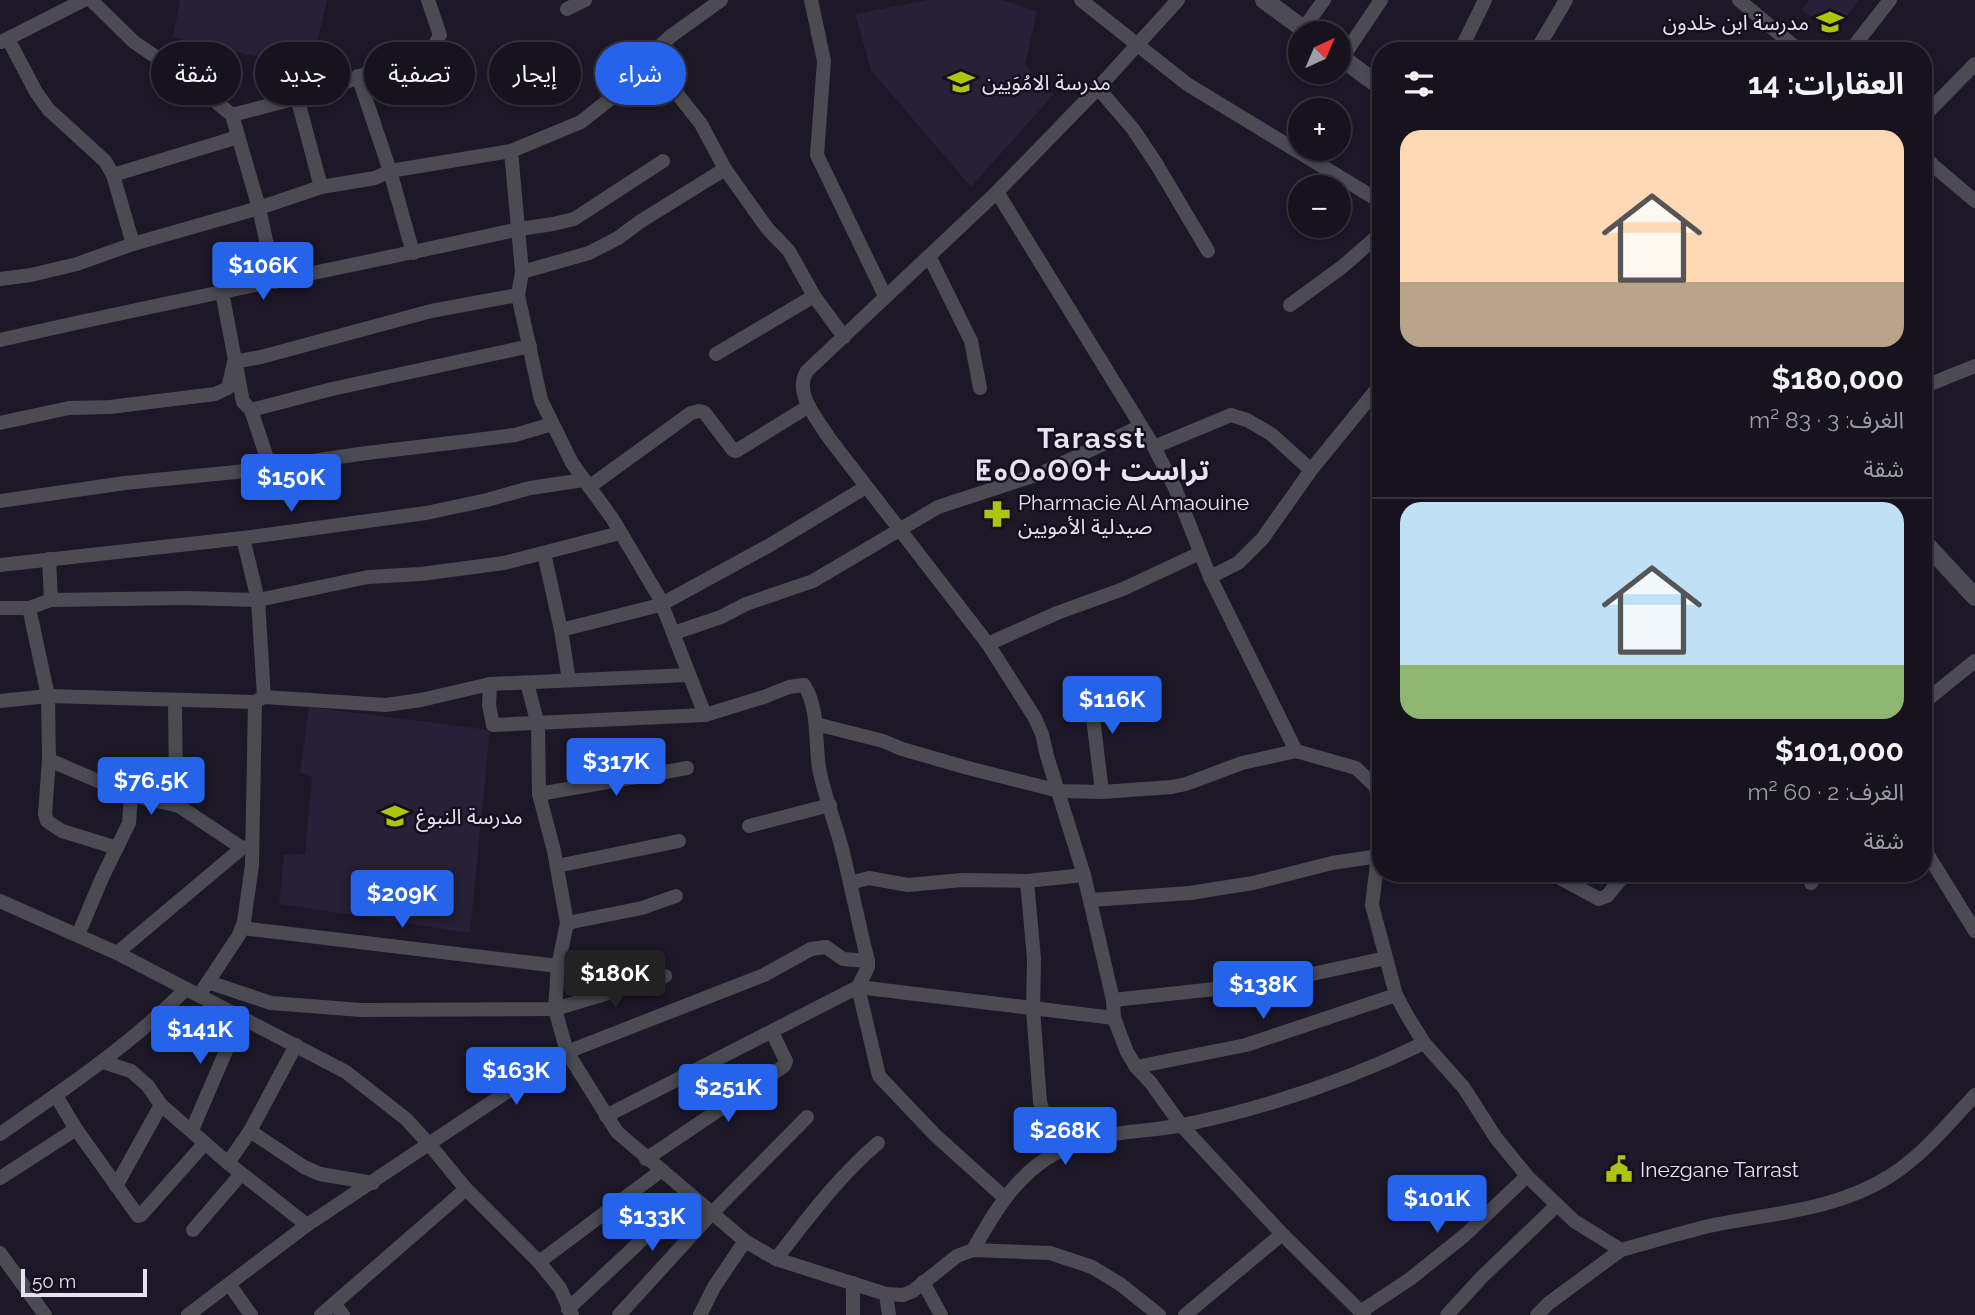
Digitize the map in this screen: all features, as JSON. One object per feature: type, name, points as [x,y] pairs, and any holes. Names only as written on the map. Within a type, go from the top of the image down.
[{"type":"street","points":[[84,0],[4,41],[48,109],[105,161],[113,176],[133,244]]},
{"type":"street","points":[[90,0],[134,42],[188,79],[232,115],[259,208],[275,282]]},
{"type":"street","points":[[350,80],[434,46],[440,35],[428,0]]},
{"type":"street","points":[[567,9],[585,0]]},
{"type":"street","points":[[664,42],[721,0]]},
{"type":"street","points":[[811,0],[824,61],[817,155],[885,296]]},
{"type":"street","points":[[1081,0],[1187,84],[1372,197]]},
{"type":"street","points":[[1178,0],[1098,88],[997,192],[807,371],[802,380],[802,390],[829,438],[988,644],[1035,718],[1091,900],[1113,1000],[1114,1018],[1136,1067],[1181,1125],[1282,1234],[1362,1313],[1465,1235],[1527,1176]]},
{"type":"street","points":[[1264,0],[1292,21]]},
{"type":"street","points":[[1312,21],[1324,0]]},
{"type":"street","points":[[1351,42],[1381,0]]},
{"type":"street","points":[[1464,42],[1485,0]]},
{"type":"street","points":[[1541,42],[1566,0]]},
{"type":"street","points":[[1739,0],[1789,42]]},
{"type":"street","points":[[1857,42],[1890,0]]},
{"type":"street","points":[[1932,108],[1975,64]]},
{"type":"street","points":[[1351,65],[1372,80]]},
{"type":"street","points":[[358,76],[390,171],[413,253]]},
{"type":"street","points":[[1098,88],[1145,147],[1208,251]]},
{"type":"street","points":[[232,115],[268,105]]},
{"type":"street","points":[[299,105],[321,187]]},
{"type":"street","points":[[0,279],[77,264],[133,244],[259,208],[321,187],[375,178],[390,171],[511,151],[581,122],[603,105]]},
{"type":"street","points":[[686,105],[701,124],[725,169],[767,228],[789,251],[814,296],[844,337]]},
{"type":"street","points":[[113,176],[238,136]]},
{"type":"street","points":[[511,151],[522,272],[517,295],[530,346],[534,379],[552,424],[659,597],[705,715]]},
{"type":"street","points":[[0,340],[129,310],[275,282],[519,229],[553,225],[574,219],[663,161]]},
{"type":"street","points":[[522,272],[589,253],[725,169]]},
{"type":"street","points":[[1932,170],[1975,201]]},
{"type":"street","points":[[997,192],[1154,447],[1175,488],[1210,577],[1296,751]]},
{"type":"street","points":[[1290,305],[1342,267],[1372,241]]},
{"type":"street","points":[[929,256],[971,341],[980,388]]},
{"type":"street","points":[[222,292],[243,402],[251,410],[270,467]]},
{"type":"street","points":[[234,362],[430,311],[517,295]]},
{"type":"street","points":[[716,354],[814,296]]},
{"type":"street","points":[[251,410],[332,389],[530,346]]},
{"type":"street","points":[[0,423],[69,408],[110,407],[215,394],[228,388],[234,362]]},
{"type":"street","points":[[1932,383],[1975,366]]},
{"type":"street","points":[[1210,577],[1238,564],[1263,538],[1311,470],[1372,395]]},
{"type":"street","points":[[0,565],[425,513],[530,488],[587,483],[691,413],[704,412],[736,451],[809,406]]},
{"type":"street","points":[[1154,447],[1231,415],[1247,420],[1271,434],[1311,470]]},
{"type":"street","points":[[0,501],[515,435],[552,424]]},
{"type":"street","points":[[674,633],[813,581],[939,507],[1042,472],[1141,426]]},
{"type":"street","points":[[561,630],[660,605],[770,545],[866,487]]},
{"type":"street","points":[[0,608],[29,608],[51,600],[258,600],[368,577],[461,570],[544,554],[620,533]]},
{"type":"street","points":[[0,1134],[103,1062],[198,989],[242,928],[252,865],[247,847],[260,700],[258,600],[243,537]]},
{"type":"street","points":[[1932,551],[1975,597]]},
{"type":"street","points":[[988,644],[1057,613],[1123,589],[1200,553]]},
{"type":"street","points":[[544,554],[569,680]]},
{"type":"street","points":[[49,558],[51,600]]},
{"type":"street","points":[[29,608],[48,696],[47,821],[62,831],[117,848]]},
{"type":"street","points":[[1932,696],[1975,661]]},
{"type":"street","points":[[0,701],[48,696],[386,705],[490,684],[688,675]]},
{"type":"street","points":[[527,683],[538,725],[539,794],[557,866],[567,923],[558,966],[555,1009],[566,1052],[617,1132],[711,1214],[745,1241],[776,1259],[886,1293],[903,1295],[913,1291],[957,1256],[973,1250],[1050,1253],[1093,1267],[1120,1284],[1159,1315]]},
{"type":"street","points":[[490,684],[489,705],[493,725],[538,725],[705,715],[789,687],[804,685],[810,694],[810,706],[816,724],[819,766],[868,961],[868,967],[858,987],[875,1067],[885,1084],[934,1135],[1005,1198]]},
{"type":"street","points":[[1089,684],[1102,792]]},
{"type":"street","points":[[175,700],[176,797],[179,806]]},
{"type":"street","points":[[816,724],[1059,791],[1102,792],[1179,785],[1242,763],[1296,751],[1356,768],[1372,783]]},
{"type":"street","points":[[49,760],[131,794],[179,806],[247,847]]},
{"type":"street","points":[[539,794],[687,768]]},
{"type":"street","points":[[78,935],[129,823],[131,794]]},
{"type":"street","points":[[749,826],[830,805]]},
{"type":"street","points":[[557,866],[679,841]]},
{"type":"street","points":[[117,953],[247,847]]},
{"type":"street","points":[[1091,900],[1190,893],[1253,883],[1332,863],[1372,857]]},
{"type":"street","points":[[1932,862],[1975,931]]},
{"type":"street","points":[[850,883],[869,878],[908,885],[1084,875]]},
{"type":"street","points":[[1027,880],[1034,959],[1032,1009],[1040,1102],[1055,1153]]},
{"type":"street","points":[[1375,882],[1372,905],[1396,995],[1424,1043],[1464,1088],[1496,1138],[1527,1176],[1574,1221],[1621,1250]]},
{"type":"street","points":[[1568,882],[1599,899],[1607,897],[1619,882]]},
{"type":"street","points":[[567,923],[642,908],[676,896]]},
{"type":"street","points":[[0,901],[198,989],[241,1016],[346,1072],[406,1119],[429,1143],[466,1189],[539,1262],[560,1288],[570,1312],[689,1196]]},
{"type":"street","points":[[242,928],[558,966]]},
{"type":"street","points":[[188,1315],[307,1225],[566,1052],[764,975],[811,949],[826,947],[843,959],[868,961]]},
{"type":"street","points":[[1113,1000],[1271,983],[1386,958]]},
{"type":"street","points":[[198,989],[271,1003],[361,1010],[555,1009],[665,976]]},
{"type":"street","points":[[606,1116],[858,987],[1114,1018]]},
{"type":"street","points":[[1136,1067],[1246,1045],[1396,995]]},
{"type":"street","points":[[192,1130],[241,1016]]},
{"type":"street","points":[[646,1158],[784,1066],[786,1061],[772,1032]]},
{"type":"street","points":[[973,1250],[997,1207],[1029,1172],[1055,1153],[1076,1143],[1112,1133],[1181,1125],[1293,1096],[1374,1068],[1424,1043]]},
{"type":"street","points":[[228,1163],[250,1131],[296,1045]]},
{"type":"street","points":[[103,1062],[131,1071],[148,1086],[161,1105],[241,1174],[307,1225]]},
{"type":"street","points":[[1537,1315],[1549,1303],[1621,1250],[1710,1226],[1808,1209],[1861,1192],[1890,1176],[1917,1156],[1975,1095]]},
{"type":"street","points":[[56,1096],[136,1214],[141,1215],[205,1143]]},
{"type":"street","points":[[116,1186],[161,1105]]},
{"type":"street","points":[[619,1315],[711,1214],[807,1117]]},
{"type":"street","points":[[0,1178],[76,1129]]},
{"type":"street","points":[[250,1131],[304,1167],[320,1174],[373,1183]]},
{"type":"street","points":[[776,1259],[832,1187],[878,1143]]},
{"type":"street","points":[[539,1262],[662,1170]]},
{"type":"street","points":[[193,1230],[241,1174]]},
{"type":"street","points":[[321,1315],[338,1309],[466,1189]]},
{"type":"street","points":[[1447,1315],[1557,1205]]},
{"type":"street","points":[[1185,1315],[1282,1234]]},
{"type":"street","points":[[700,1315],[714,1287],[745,1241]]},
{"type":"street","points":[[0,1253],[45,1315]]},
{"type":"street","points":[[923,1282],[941,1315]]},
{"type":"street","points":[[853,1283],[853,1315]]},
{"type":"street","points":[[229,1284],[251,1315]]},
{"type":"street","points":[[886,1293],[889,1315]]},
{"type":"shaded area","points":[[180,0],[327,0],[317,42],[255,42],[255,56],[241,53],[241,42],[195,42],[173,37]]},
{"type":"shaded area","name":"مدرسة الامُوَيين","points":[[927,0],[1002,0],[1037,11],[1025,65],[1053,95],[971,187],[871,70],[855,14]]},
{"type":"shaded area","name":"مدرسة ابن خلدون","points":[[1809,0],[1859,0],[1833,33],[1802,10]]},
{"type":"shaded area","name":"مدرسة النبوغ","points":[[309,707],[490,730],[470,933],[279,904],[284,855],[305,854],[312,777],[300,772]]},
{"type":"place","name":"مدرسة ابن خلدون","points":[[1830,22]]},
{"type":"place","name":"مدرسة الامُوَيين","points":[[961,82]]},
{"type":"place","name":"Pharmacie Al Amaouine صيدلية الأمويين","points":[[997,514]]},
{"type":"place","name":"مدرسة النبوغ","points":[[395,816]]},
{"type":"place","name":"Inezgane Tarrast","points":[[1619,1169]]},
{"type":"district","name":"Tarasst ⵟⴰⵔⴰⵙⵙⵜ تراست","points":[[1092,454]]}]
